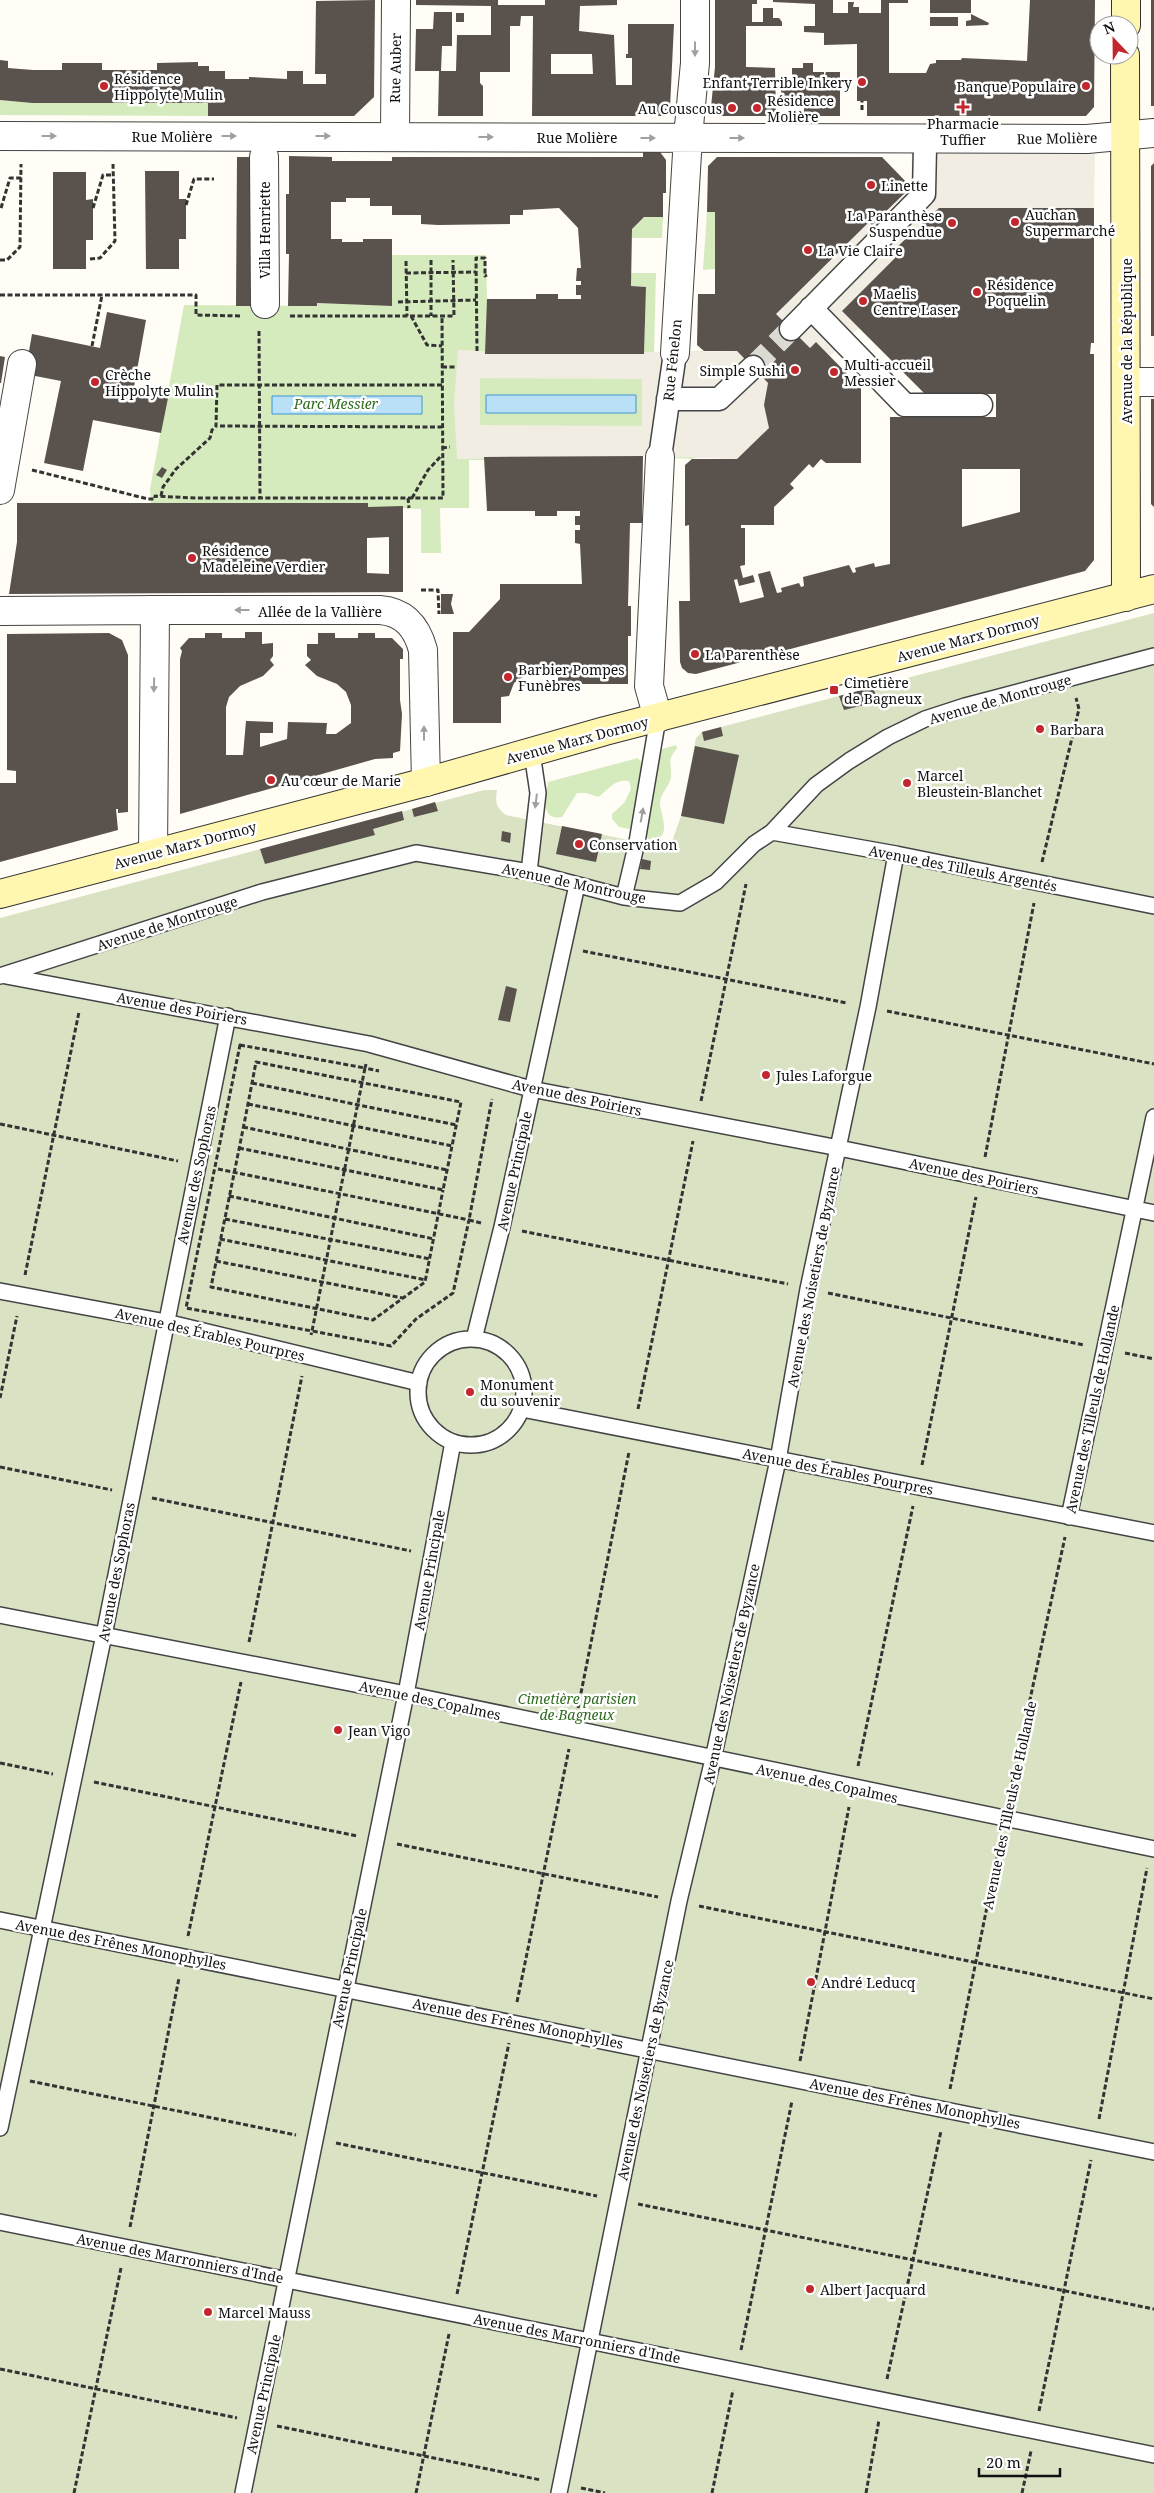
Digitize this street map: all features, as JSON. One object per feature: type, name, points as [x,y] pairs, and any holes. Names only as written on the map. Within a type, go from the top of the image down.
[{"type":"main road","points":[[1126,0],[1126,15]]},
{"type":"main road","name":"Avenue de la République","points":[[1125,65],[1126,597]]},
{"type":"main road","name":"Avenue Marx Dormoy","points":[[0,894],[426,782],[605,731],[1154,589]]},
{"type":"street","name":"Rue Auber","points":[[395,136],[396,0]]},
{"type":"street","name":"Rue Fénelon","points":[[658,718],[649,686],[660,457],[675,353],[688,137],[695,62],[695,0]]},
{"type":"street","name":"Rue Molière","points":[[0,136],[688,137],[925,143],[1087,140],[1154,133]]},
{"type":"street","points":[[791,329],[924,194],[925,143]]},
{"type":"street","name":"Villa Henriette","points":[[258,315],[264,157]]},
{"type":"street","points":[[811,308],[905,405],[981,405]]},
{"type":"street","points":[[0,490],[22,364]]},
{"type":"street","points":[[668,399],[719,399],[753,367]]},
{"type":"street","points":[[1126,382],[1154,382]]},
{"type":"street","points":[[152,854],[155,610]]},
{"type":"street","name":"Allée de la Vallière","points":[[0,611],[390,611],[408,621],[416,630],[423,650],[426,782]]},
{"type":"lane","name":"Avenue de Montrouge","points":[[1,976],[262,892],[416,853],[529,872],[624,897],[680,903],[716,882],[754,844],[772,832],[816,785],[849,760],[888,737],[925,719],[965,706],[1154,656]]},
{"type":"lane","points":[[624,897],[637,842],[658,718]]},
{"type":"lane","points":[[529,872],[538,793],[532,752]]},
{"type":"lane","name":"Avenue des Tilleuls Argentés","points":[[772,832],[896,854],[1154,906]]},
{"type":"lane","name":"Avenue des Noisetiers de Byzance","points":[[560,2488],[679,1901],[713,1759],[778,1460],[808,1288],[839,1148],[896,854]]},
{"type":"lane","name":"Avenue Principale","points":[[474,1339],[502,1227],[576,885]]},
{"type":"lane","name":"Avenue des Poiriers","points":[[1,976],[228,1016],[370,1044],[532,1090],[839,1148],[1154,1213]]},
{"type":"lane","name":"Avenue des Sophoras","points":[[0,2128],[104,1635],[228,1016]]},
{"type":"lane","name":"Avenue des Tilleuls de Hollande","points":[[1069,1516],[1154,1117]]},
{"type":"lane","name":"Avenue des Érables Pourpres","points":[[0,1291],[166,1322],[419,1384]]},
{"type":"lane","points":[[474,1339],[490,1342],[504,1350],[516,1362],[522,1377],[524,1393],[522,1409],[513,1424],[486,1443],[469,1445],[452,1442],[437,1432],[425,1419],[419,1402],[419,1384],[424,1369],[432,1356],[444,1346],[459,1340],[474,1339]]},
{"type":"lane","name":"Avenue des Érables Pourpres","points":[[522,1409],[1154,1533]]},
{"type":"lane","name":"Avenue Principale","points":[[243,2493],[288,2280],[314,2139],[406,1694],[452,1442]]},
{"type":"lane","name":"Avenue des Copalmes","points":[[0,1615],[406,1694],[1154,1850]]},
{"type":"lane","name":"Avenue des Frênes Monophylles","points":[[0,1920],[1154,2152]]},
{"type":"lane","name":"Avenue des Marronniers d'Inde","points":[[0,2222],[1154,2455]]},
{"type":"path","points":[[0,260],[6,260],[20,247],[22,156]]},
{"type":"path","points":[[90,258],[100,258],[116,241],[113,156]]},
{"type":"path","points":[[93,208],[104,175],[114,175]]},
{"type":"path","points":[[1,208],[10,178],[21,178]]},
{"type":"path","points":[[186,205],[194,179],[214,179]]},
{"type":"path","points":[[477,351],[476,258],[484,258],[485,276],[487,275]]},
{"type":"path","points":[[431,260],[431,316]]},
{"type":"path","points":[[289,316],[454,316],[453,260]]},
{"type":"path","points":[[406,261],[409,316],[427,346],[442,346]]},
{"type":"path","points":[[406,273],[476,272]]},
{"type":"path","points":[[0,295],[196,295],[196,315],[258,315],[260,498]]},
{"type":"path","points":[[92,346],[102,295]]},
{"type":"path","points":[[398,302],[476,300]]},
{"type":"path","points":[[5,464],[155,501],[155,496],[443,498],[442,316]]},
{"type":"path","points":[[442,367],[456,367]]},
{"type":"path","points":[[161,496],[163,487],[176,469],[210,438],[212,430],[216,426],[217,385],[442,385]]},
{"type":"path","points":[[216,426],[442,427]]},
{"type":"path","points":[[442,448],[450,447]]},
{"type":"path","points":[[408,508],[410,498],[428,470],[442,455]]},
{"type":"path","points":[[421,590],[438,590],[439,614]]},
{"type":"path","points":[[712,2493],[826,1932],[853,1788],[952,1318],[1038,882],[1079,709],[1070,679]]},
{"type":"path","points":[[416,2493],[754,844]]},
{"type":"path","points":[[0,1398],[84,990]]},
{"type":"path","points":[[74,2493],[126,2247],[153,2106],[370,1044]]},
{"type":"path","points":[[383,1072],[240,1045],[186,1308],[391,1346],[416,1319],[453,1293],[493,1094]]},
{"type":"path","points":[[256,1062],[461,1102],[426,1280],[372,1320],[211,1287],[252,1083],[256,1062]]},
{"type":"path","points":[[252,1083],[456,1125]]},
{"type":"path","points":[[248,1104],[452,1146]]},
{"type":"path","points":[[0,1124],[1154,1359]]},
{"type":"path","points":[[243,1127],[447,1170]]},
{"type":"path","points":[[239,1148],[443,1190]]},
{"type":"path","points":[[229,1196],[434,1239]]},
{"type":"path","points":[[225,1219],[430,1259]]},
{"type":"path","points":[[220,1239],[426,1280]]},
{"type":"path","points":[[216,1261],[403,1298]]},
{"type":"path","points":[[0,1467],[432,1555]]},
{"type":"path","name":"Avenue des Tilleuls de Hollande","points":[[866,2493],[912,2260],[946,2109],[1069,1516]]},
{"type":"path","points":[[0,1763],[1154,1999]]},
{"type":"path","points":[[10,2077],[1154,2309]]},
{"type":"path","points":[[0,2369],[423,2456],[560,2488],[605,2493]]},
{"type":"green space","points":[[0,100],[32,103],[208,103],[208,116],[0,115]]},
{"type":"green space","points":[[707,212],[715,212],[715,269],[703,270]]},
{"type":"green space","points":[[644,217],[663,217],[662,238],[632,238],[632,229]]},
{"type":"green space","name":"Parc Messier","points":[[391,255],[486,255],[487,299],[496,351],[485,351],[485,354],[644,354],[646,287],[631,286],[631,273],[656,273],[654,353],[704,351],[769,390],[764,405],[769,428],[692,459],[643,456],[484,457],[484,460],[469,460],[469,508],[440,508],[441,553],[421,553],[421,509],[368,507],[368,503],[151,503],[150,489],[184,305],[317,306],[317,303],[392,306]]},
{"type":"green space","name":"Cimetière parisien de Bagneux","points":[[1154,613],[1154,2493],[0,2493],[0,918],[484,790],[497,790],[497,804],[506,815],[643,843],[671,844],[681,816],[696,738],[702,732]]},
{"type":"green space","points":[[676,745],[677,748],[670,762],[671,777],[660,802],[664,823],[663,834],[660,838],[651,840],[644,834],[662,749]]},
{"type":"green space","points":[[638,758],[644,766],[630,829],[619,827],[612,819],[612,814],[624,803],[631,789],[629,781],[615,783],[598,797],[586,793],[577,793],[562,817],[550,815],[547,811],[545,800],[548,782]]},
{"type":"shaded area","points":[[912,147],[1095,148],[1094,208],[939,208],[897,247],[891,254],[895,258],[842,311],[859,328],[829,357],[816,343],[810,348],[776,314],[869,222],[873,225],[911,187]]},
{"type":"shaded area","points":[[458,350],[484,351],[485,354],[737,351],[768,383],[764,405],[769,428],[737,459],[643,456],[457,459],[454,403]],"holes":[[[480,378],[642,379],[642,426],[480,425]]]},
{"type":"water","points":[[486,395],[636,395],[636,413],[486,413]]},
{"type":"water","points":[[272,396],[422,396],[422,414],[272,414]]},
{"type":"building","points":[[375,0],[374,97],[354,116],[208,116],[208,103],[32,103],[0,100],[0,60],[8,61],[8,68],[33,70],[62,70],[62,63],[102,63],[102,70],[157,70],[157,63],[198,62],[198,66],[209,66],[209,71],[225,71],[225,79],[249,79],[249,77],[287,79],[287,71],[303,71],[303,84],[326,84],[326,74],[315,74],[316,1]]},
{"type":"building","points":[[416,0],[498,0],[498,5],[545,5],[545,0],[617,0],[617,5],[580,6],[579,31],[614,35],[616,85],[632,85],[632,58],[626,58],[626,54],[628,54],[628,24],[674,24],[670,108],[661,116],[532,116],[533,16],[521,16],[520,26],[510,26],[510,72],[480,72],[480,83],[483,86],[483,116],[438,116],[439,71],[415,71],[416,29],[433,29],[434,12],[452,12],[452,46],[442,46],[441,71],[456,71],[457,35],[491,35],[491,6],[416,5]],"holes":[[[551,54],[592,54],[593,74],[551,74]]]},
{"type":"building","points":[[715,0],[757,0],[757,4],[752,4],[752,22],[763,22],[763,8],[773,8],[773,18],[779,18],[782,22],[782,26],[746,26],[746,67],[775,68],[776,116],[721,116],[711,107],[715,67]]},
{"type":"building","points":[[773,0],[833,0],[833,13],[848,13],[848,2],[854,2],[853,7],[859,7],[859,13],[881,13],[881,0],[908,0],[908,3],[889,3],[889,73],[926,73],[930,64],[936,63],[936,60],[961,60],[962,58],[1027,61],[1030,0],[1095,0],[1095,15],[1089,15],[1089,65],[1094,65],[1094,107],[1086,116],[867,116],[867,101],[857,101],[857,44],[824,45],[824,33],[804,32],[804,26],[815,26],[815,4],[773,2]]},
{"type":"building","points":[[930,0],[971,0],[971,13],[930,13]]},
{"type":"building","points":[[1151,0],[1154,0],[1154,106],[1151,106]]},
{"type":"building","points":[[456,13],[464,13],[464,22],[456,22]]},
{"type":"building","points":[[971,14],[989,23],[988,25],[966,26],[966,21],[971,20]]},
{"type":"building","points":[[930,17],[958,17],[958,26],[930,26]]},
{"type":"building","points":[[803,63],[813,63],[813,72],[824,72],[824,77],[826,72],[840,72],[840,116],[804,116],[804,107],[781,107],[781,79],[792,79],[792,68],[803,68]]},
{"type":"building","points":[[643,152],[660,152],[666,160],[666,193],[663,193],[663,217],[644,217],[632,229],[631,286],[646,287],[644,354],[485,354],[487,299],[536,299],[536,294],[558,294],[558,299],[581,299],[581,295],[576,295],[576,285],[581,285],[581,281],[576,281],[577,268],[581,268],[578,228],[559,208],[523,210],[523,215],[510,215],[510,224],[438,225],[421,224],[421,215],[392,215],[392,206],[370,206],[370,198],[346,198],[346,202],[331,202],[331,239],[342,239],[342,242],[363,242],[363,239],[392,239],[392,306],[317,303],[317,306],[288,306],[289,254],[286,254],[286,194],[289,194],[289,156],[332,157],[332,161],[392,161],[392,157],[643,157]]},
{"type":"building","points":[[237,157],[256,157],[256,306],[236,306]]},
{"type":"building","points":[[717,157],[882,157],[911,187],[872,225],[869,222],[776,314],[810,348],[816,342],[861,388],[861,463],[826,463],[821,459],[813,468],[809,464],[790,484],[794,488],[774,507],[774,525],[741,525],[741,528],[745,528],[745,565],[740,566],[743,578],[753,575],[755,582],[739,586],[737,579],[734,580],[740,603],[764,597],[758,574],[770,571],[777,593],[782,592],[781,588],[799,583],[801,587],[804,586],[803,577],[849,565],[853,573],[856,572],[855,568],[874,563],[875,567],[890,564],[890,417],[996,417],[996,394],[925,394],[842,311],[895,258],[890,254],[939,208],[1094,208],[1094,343],[1091,343],[1090,354],[1094,354],[1094,560],[1085,571],[696,674],[688,673],[682,668],[680,662],[679,601],[690,601],[689,525],[685,526],[685,465],[692,459],[737,459],[769,428],[764,405],[768,383],[737,351],[704,351],[697,345],[698,294],[715,294],[715,212],[707,212],[708,166]],"holes":[[[962,469],[1020,469],[1020,512],[962,527]]]},
{"type":"building","points":[[1154,163],[1154,336],[1151,336],[1151,166]]},
{"type":"building","points":[[145,171],[179,171],[179,199],[186,199],[186,239],[179,239],[179,269],[146,269]]},
{"type":"building","points":[[53,172],[86,172],[86,200],[93,199],[93,240],[86,240],[86,269],[53,269]]},
{"type":"building","points":[[107,312],[146,320],[134,387],[169,393],[161,433],[93,420],[83,471],[44,463],[61,381],[25,374],[32,334],[100,348]]},
{"type":"building","points":[[0,356],[5,357],[1,383],[0,383]]},
{"type":"building","points":[[1151,399],[1154,399],[1154,507],[1151,504]]},
{"type":"building","points":[[643,456],[642,523],[630,523],[628,606],[631,606],[631,636],[628,636],[628,684],[558,684],[558,675],[526,675],[514,683],[509,696],[501,697],[501,723],[453,723],[453,632],[469,632],[500,599],[500,584],[582,584],[580,544],[575,543],[575,530],[580,530],[580,525],[575,525],[575,516],[580,516],[580,511],[557,511],[557,516],[535,516],[535,511],[487,511],[484,457]]},
{"type":"building","points":[[162,467],[167,470],[162,478],[156,475]]},
{"type":"building","name":"Résidence Madeleine Verdier","points":[[17,503],[368,503],[368,507],[403,506],[403,592],[9,594],[17,542]],"holes":[[[389,537],[389,574],[367,573],[367,538]]]},
{"type":"building","points":[[441,594],[453,594],[451,604],[454,614],[441,614]]},
{"type":"building","points":[[245,632],[262,632],[262,644],[273,643],[273,656],[270,660],[274,665],[263,676],[240,686],[229,697],[226,707],[226,755],[243,755],[246,721],[273,722],[273,733],[260,733],[260,747],[287,739],[288,722],[327,723],[326,734],[336,734],[351,723],[351,705],[346,692],[337,684],[317,676],[305,665],[311,660],[307,656],[307,644],[318,644],[318,633],[335,633],[335,638],[358,638],[358,633],[375,633],[375,638],[392,638],[403,649],[403,659],[400,659],[402,714],[400,751],[393,753],[393,758],[375,759],[180,814],[180,659],[182,651],[180,648],[189,638],[205,638],[205,633],[222,633],[222,638],[245,638]]},
{"type":"building","points":[[109,633],[122,640],[128,655],[128,812],[118,813],[118,809],[116,809],[118,830],[0,862],[0,783],[16,783],[16,771],[7,770],[7,634]]},
{"type":"building","points":[[873,687],[876,696],[867,698],[868,704],[844,710],[839,696]]},
{"type":"building","points":[[721,727],[723,736],[704,741],[702,732]]},
{"type":"building","points":[[695,746],[739,755],[724,824],[681,816]]},
{"type":"building","points":[[435,802],[438,811],[414,817],[412,809]]},
{"type":"building","points":[[402,811],[404,820],[373,829],[375,835],[265,864],[260,849]]},
{"type":"building","name":"Conservation","points":[[562,826],[602,834],[596,862],[556,854]]},
{"type":"building","points":[[502,831],[511,833],[510,843],[501,841]]},
{"type":"building","points":[[642,859],[651,861],[650,870],[640,869]]},
{"type":"building","points":[[506,986],[517,989],[510,1022],[498,1020]]},
{"type":"tunnel","points":[[753,367],[791,329]]},
{"type":"place","name":"Enfant Terrible Inkery","points":[[862,82]]},
{"type":"place","name":"Résidence Hippolyte Mulin","points":[[104,86]]},
{"type":"place","name":"Banque Populaire","points":[[1086,86]]},
{"type":"place","name":"Pharmacie Tuffier","points":[[963,107]]},
{"type":"place","name":"Au Couscous","points":[[732,108]]},
{"type":"place","name":"Résidence Molière","points":[[757,108]]},
{"type":"place","name":"Linette","points":[[871,185]]},
{"type":"place","name":"Auchan Supermarché","points":[[1015,222]]},
{"type":"place","name":"La Paranthèse Suspendue","points":[[952,223]]},
{"type":"place","name":"La Vie Claire","points":[[808,250]]},
{"type":"place","name":"Résidence Poquelin","points":[[977,292]]},
{"type":"place","name":"Maelis Centre Laser","points":[[863,301]]},
{"type":"place","name":"Simple Sushi","points":[[795,370]]},
{"type":"place","name":"Multi-accueil Messier","points":[[834,372]]},
{"type":"place","name":"Crèche Hippolyte Mulin","points":[[95,382]]},
{"type":"place","name":"Résidence Madeleine Verdier","points":[[192,558]]},
{"type":"place","name":"La Parenthèse","points":[[695,654]]},
{"type":"place","name":"Barbier Pompes Funèbres","points":[[508,677]]},
{"type":"place","name":"Cimetière de Bagneux","points":[[834,690]]},
{"type":"place","name":"Barbara","points":[[1040,729]]},
{"type":"place","name":"Au cœur de Marie","points":[[271,780]]},
{"type":"place","name":"Marcel Bleustein-Blanchet","points":[[907,783]]},
{"type":"place","name":"Conservation","points":[[579,844]]},
{"type":"place","name":"Jules Laforgue","points":[[766,1075]]},
{"type":"place","name":"Monument du souvenir","points":[[470,1392]]},
{"type":"place","name":"Jean Vigo","points":[[338,1730]]},
{"type":"place","name":"André Leducq","points":[[811,1982]]},
{"type":"place","name":"Albert Jacquard","points":[[810,2289]]},
{"type":"place","name":"Marcel Mauss","points":[[208,2312]]}]
